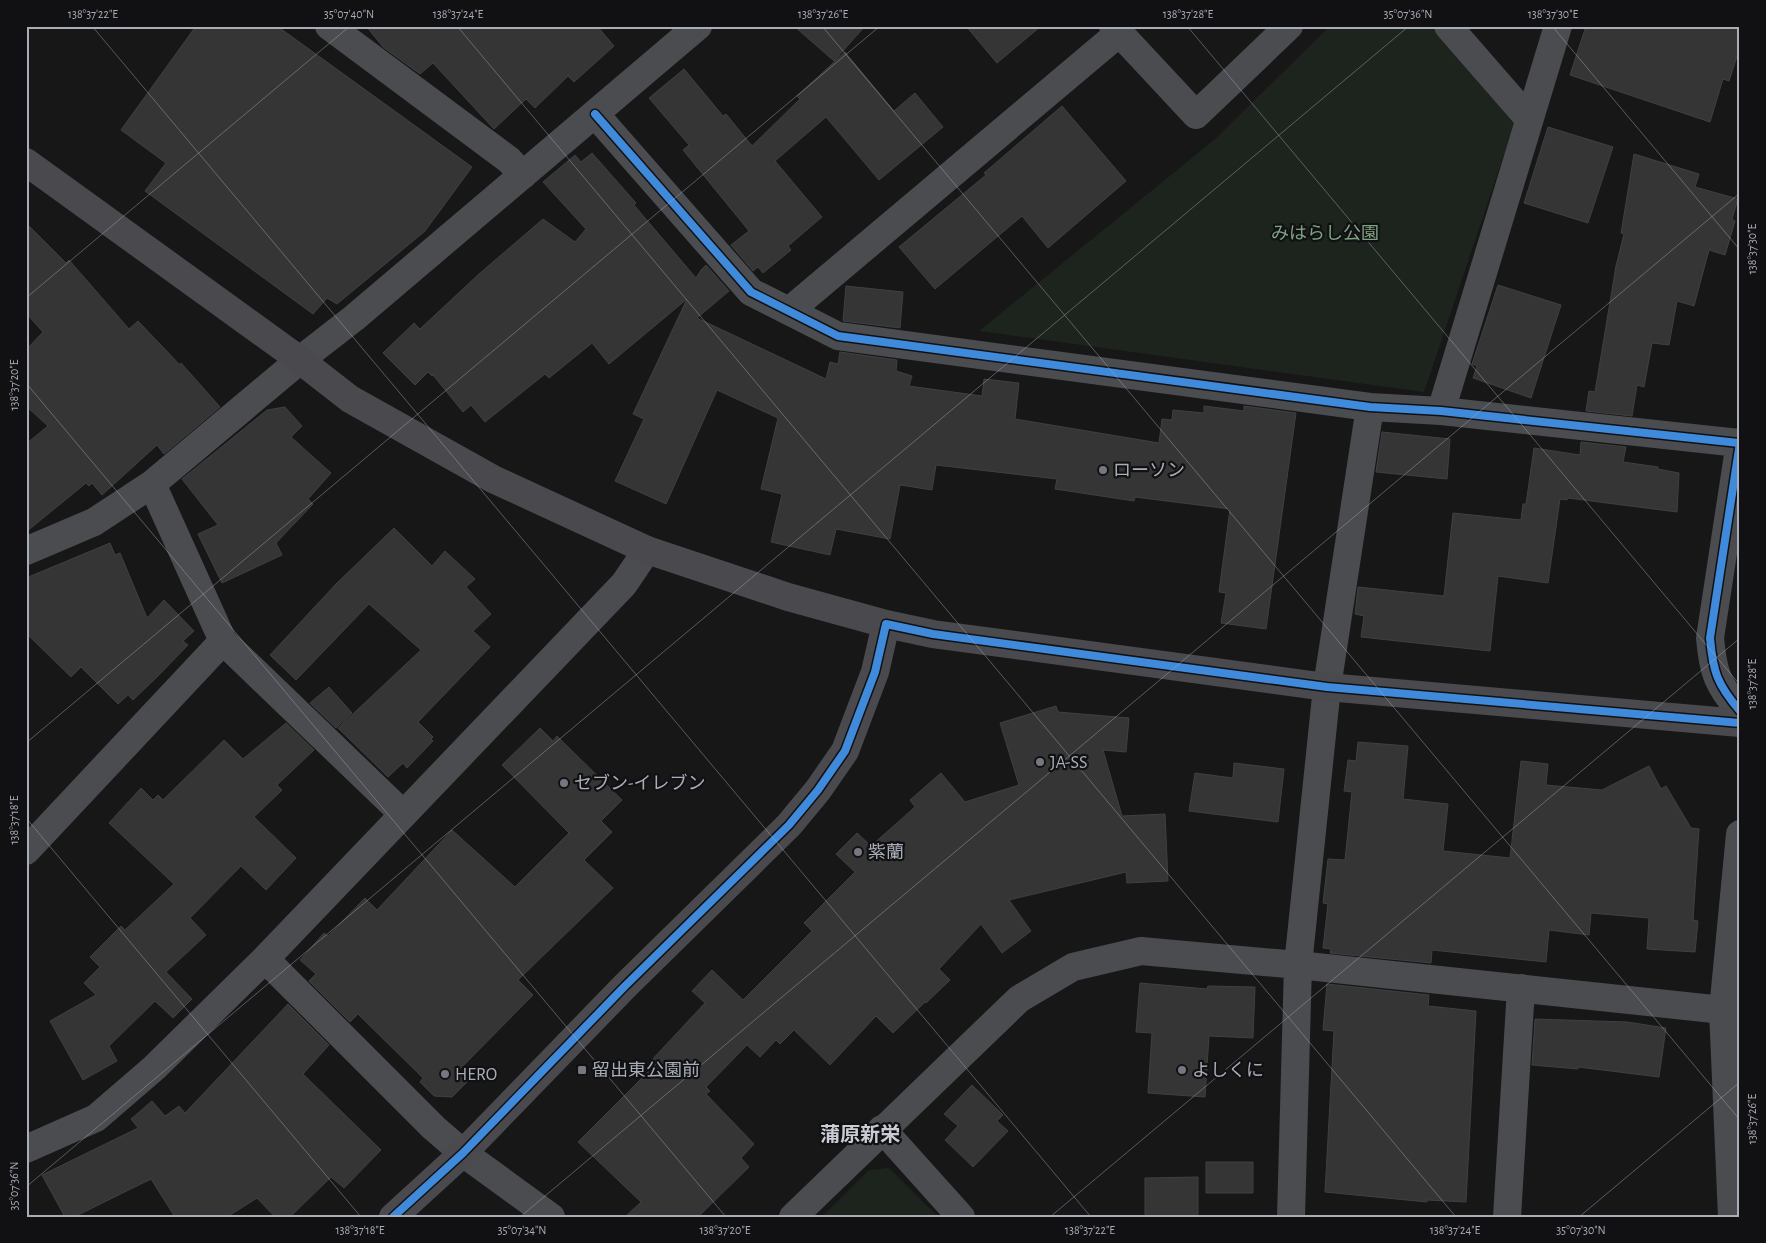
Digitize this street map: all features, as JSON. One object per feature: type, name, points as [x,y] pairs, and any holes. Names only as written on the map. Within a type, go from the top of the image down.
[{"type":"street","points":[[330,26],[509,160],[523,175]]},
{"type":"street","points":[[26,551],[94,522],[152,484],[300,360],[354,318],[698,26]]},
{"type":"street","points":[[789,311],[1116,30],[1196,115],[1289,26]]},
{"type":"street","points":[[1448,26],[1529,119]]},
{"type":"street","points":[[1441,411],[1558,26]]},
{"type":"street","points":[[595,114],[751,292],[838,336],[1370,407],[1441,411],[1740,443],[1710,638],[1712,668],[1727,697],[1740,711]]},
{"type":"street","points":[[26,162],[300,360],[350,399],[492,480],[647,550],[788,597],[886,624],[933,634],[1327,687],[1740,723]]},
{"type":"street","points":[[1291,1217],[1298,965],[1327,687],[1370,407]]},
{"type":"street","points":[[152,484],[223,641],[402,813]]},
{"type":"street","points":[[26,1149],[96,1118],[154,1068],[264,959],[402,813],[624,584],[647,550]]},
{"type":"street","points":[[393,1217],[463,1153],[625,986],[789,825],[818,790],[845,751],[875,672],[886,624]]},
{"type":"street","points":[[26,850],[223,641]]},
{"type":"street","points":[[1732,1217],[1723,1010],[1740,834]]},
{"type":"street","points":[[793,1217],[882,1129],[1020,999],[1073,967],[1141,951],[1298,965],[1723,1010]]},
{"type":"street","points":[[264,959],[434,1128],[463,1153],[551,1217]]},
{"type":"street","points":[[1507,1217],[1521,988]]},
{"type":"street","points":[[882,1129],[962,1217]]},
{"type":"green space","name":"みはらし公園","points":[[1330,26],[1430,26],[1515,122],[1424,392],[979,331],[1214,140]]},
{"type":"green space","points":[[889,1168],[938,1217],[822,1217],[869,1170]]},
{"type":"building","points":[[196,26],[277,26],[472,167],[425,231],[337,304],[327,298],[313,314],[145,191],[166,163],[121,130]]},
{"type":"building","points":[[366,26],[597,26],[614,46],[574,82],[568,76],[535,108],[526,99],[494,129],[433,63],[420,74],[383,47]]},
{"type":"building","points":[[794,26],[865,26],[834,61]]},
{"type":"building","points":[[966,26],[1041,26],[997,63]]},
{"type":"building","points":[[1586,26],[1740,26],[1740,47],[1729,81],[1723,79],[1710,122],[1570,75]]},
{"type":"building","points":[[845,52],[894,111],[915,93],[943,127],[879,180],[826,117],[775,161],[822,217],[788,246],[791,250],[763,273],[758,267],[753,271],[731,245],[749,231],[683,150],[689,145],[649,98],[684,69],[723,116],[726,114],[752,146],[800,99],[797,96]]},
{"type":"building","points":[[1062,106],[1126,181],[1048,248],[1022,216],[935,289],[899,247],[986,175],[984,173]]},
{"type":"building","points":[[1548,127],[1613,147],[1588,223],[1524,203]]},
{"type":"building","points":[[592,153],[636,203],[634,205],[696,278],[706,265],[729,291],[697,318],[826,379],[830,362],[838,364],[840,352],[897,360],[896,371],[912,376],[909,386],[982,396],[984,379],[1019,383],[1015,419],[1159,443],[1162,419],[1172,420],[1173,410],[1204,413],[1204,406],[1244,411],[1244,406],[1296,413],[1266,629],[1221,623],[1226,593],[1219,592],[1230,509],[1135,497],[1134,501],[1055,489],[1057,479],[936,465],[932,490],[900,485],[890,539],[836,529],[830,555],[771,542],[782,494],[761,489],[778,418],[717,390],[666,504],[615,481],[644,419],[633,414],[687,299],[609,364],[592,343],[549,378],[545,374],[485,422],[471,405],[463,412],[433,375],[428,372],[415,385],[383,353],[414,323],[420,329],[479,274],[543,219],[575,242],[586,229],[543,182],[575,155],[581,162]]},
{"type":"building","points":[[1634,154],[1699,174],[1695,187],[1738,199],[1732,219],[1735,221],[1725,255],[1709,250],[1694,306],[1677,301],[1669,345],[1652,343],[1644,387],[1637,385],[1632,416],[1586,411],[1589,391],[1595,392],[1616,266],[1624,234],[1621,233]]},
{"type":"building","points":[[26,223],[66,263],[69,260],[129,329],[138,321],[180,365],[181,363],[220,407],[164,454],[157,445],[102,495],[92,483],[89,486],[86,483],[26,532],[26,444],[48,426],[26,406],[26,350],[43,332],[26,313]]},
{"type":"building","points":[[1498,285],[1561,305],[1531,398],[1473,378],[1477,366],[1472,364]]},
{"type":"building","points":[[846,286],[903,292],[900,328],[843,321]]},
{"type":"building","points":[[285,407],[302,426],[291,437],[331,473],[308,499],[313,504],[276,543],[282,555],[222,583],[198,534],[218,525],[182,479],[267,410]]},
{"type":"building","points":[[1382,432],[1450,439],[1447,479],[1376,472]]},
{"type":"building","points":[[1581,442],[1626,447],[1623,462],[1658,467],[1658,469],[1679,473],[1677,512],[1568,498],[1567,500],[1560,499],[1548,583],[1498,576],[1490,651],[1361,637],[1364,616],[1355,614],[1358,587],[1444,596],[1453,513],[1521,520],[1523,504],[1526,504],[1534,448],[1580,455]]},
{"type":"building","points":[[394,528],[432,566],[445,551],[475,579],[466,587],[491,614],[473,631],[490,647],[418,722],[433,737],[431,739],[433,741],[407,768],[403,763],[388,777],[338,728],[421,650],[369,604],[296,680],[270,655],[336,584]]},
{"type":"building","points":[[110,543],[115,555],[120,553],[147,618],[164,600],[194,631],[183,641],[188,645],[133,700],[128,695],[118,704],[81,667],[71,677],[26,633],[26,578]]},
{"type":"building","points":[[329,687],[352,713],[336,728],[310,703]]},
{"type":"building","points":[[1056,706],[1058,712],[1129,718],[1126,752],[1103,750],[1122,816],[1165,814],[1168,881],[1127,883],[1126,872],[1009,900],[1031,931],[1002,953],[981,924],[939,969],[950,980],[926,1003],[893,1033],[876,1016],[830,1065],[794,1030],[780,1044],[776,1040],[760,1057],[747,1045],[706,1087],[710,1091],[706,1094],[754,1144],[741,1158],[749,1167],[698,1217],[625,1217],[641,1202],[578,1142],[653,1067],[649,1063],[705,1003],[692,991],[712,970],[743,1000],[812,931],[804,923],[855,872],[836,854],[857,833],[871,846],[915,807],[910,800],[941,773],[965,802],[1019,785],[1000,723]]},
{"type":"building","points":[[286,723],[314,750],[277,785],[282,790],[254,817],[296,858],[266,890],[241,866],[190,918],[206,935],[166,972],[192,999],[173,1018],[155,1001],[109,1046],[117,1061],[83,1080],[50,1021],[96,995],[84,983],[100,967],[90,957],[121,926],[125,930],[174,884],[109,823],[141,788],[153,800],[158,795],[163,800],[224,740],[243,759]]},
{"type":"building","points":[[540,728],[553,741],[557,736],[622,800],[601,821],[612,832],[584,860],[613,888],[518,980],[533,995],[459,1070],[469,1080],[452,1097],[434,1096],[420,1082],[423,1078],[358,1014],[350,1022],[309,981],[316,974],[300,960],[324,933],[328,936],[365,898],[377,910],[452,830],[515,887],[569,833],[502,765]]},
{"type":"building","points":[[1358,742],[1408,746],[1403,799],[1448,804],[1443,851],[1510,858],[1521,761],[1548,764],[1546,785],[1602,790],[1649,766],[1661,789],[1666,786],[1691,828],[1699,829],[1693,920],[1698,921],[1695,952],[1647,949],[1649,918],[1591,913],[1589,935],[1549,930],[1546,962],[1432,950],[1431,963],[1330,953],[1331,949],[1323,948],[1328,904],[1323,903],[1328,859],[1345,860],[1352,792],[1344,791],[1348,760],[1356,761]]},
{"type":"building","points":[[1234,763],[1284,769],[1278,822],[1189,811],[1195,773],[1233,778]]},
{"type":"building","points":[[1140,983],[1207,989],[1208,986],[1255,987],[1253,1038],[1209,1036],[1205,1097],[1148,1093],[1152,1033],[1136,1032]]},
{"type":"building","points":[[1327,984],[1429,995],[1428,1006],[1476,1011],[1466,1202],[1427,1200],[1427,1202],[1325,1192],[1334,1031],[1323,1030]]},
{"type":"building","points":[[288,1004],[329,1045],[303,1074],[381,1150],[344,1188],[331,1177],[290,1217],[275,1217],[257,1198],[227,1217],[175,1217],[151,1179],[74,1217],[65,1217],[42,1175],[138,1128],[131,1119],[152,1101],[165,1116],[179,1106],[185,1113]]},
{"type":"building","points":[[1535,1019],[1627,1022],[1666,1028],[1659,1077],[1578,1067],[1578,1069],[1532,1065]]},
{"type":"building","points":[[972,1085],[1003,1115],[997,1121],[1008,1131],[973,1167],[945,1140],[958,1126],[944,1114]]},
{"type":"building","points":[[1206,1162],[1253,1162],[1253,1193],[1206,1193]]},
{"type":"building","points":[[1198,1177],[1198,1217],[1145,1217],[1145,1178]]},
{"type":"cycle path","points":[[595,114],[751,292],[838,336],[1370,407],[1441,411],[1739,443]]},
{"type":"cycle path","points":[[1740,442],[1710,638],[1715,669],[1721,685],[1740,711]]},
{"type":"cycle path","points":[[393,1217],[463,1153],[625,986],[789,825],[818,790],[845,751],[875,672],[886,624],[933,634],[1327,687],[1740,723]]},
{"type":"place","name":"ローソン","points":[[1103,470]]},
{"type":"place","name":"JA-SS","points":[[1040,762]]},
{"type":"place","name":"セブン-イレブン","points":[[564,783]]},
{"type":"place","name":"紫蘭","points":[[858,852]]},
{"type":"place","name":"留出東公園前","points":[[582,1070]]},
{"type":"place","name":"よしくに","points":[[1182,1070]]},
{"type":"place","name":"HERO","points":[[445,1074]]},
{"type":"district","name":"蒲原新栄","points":[[860,1134]]}]
